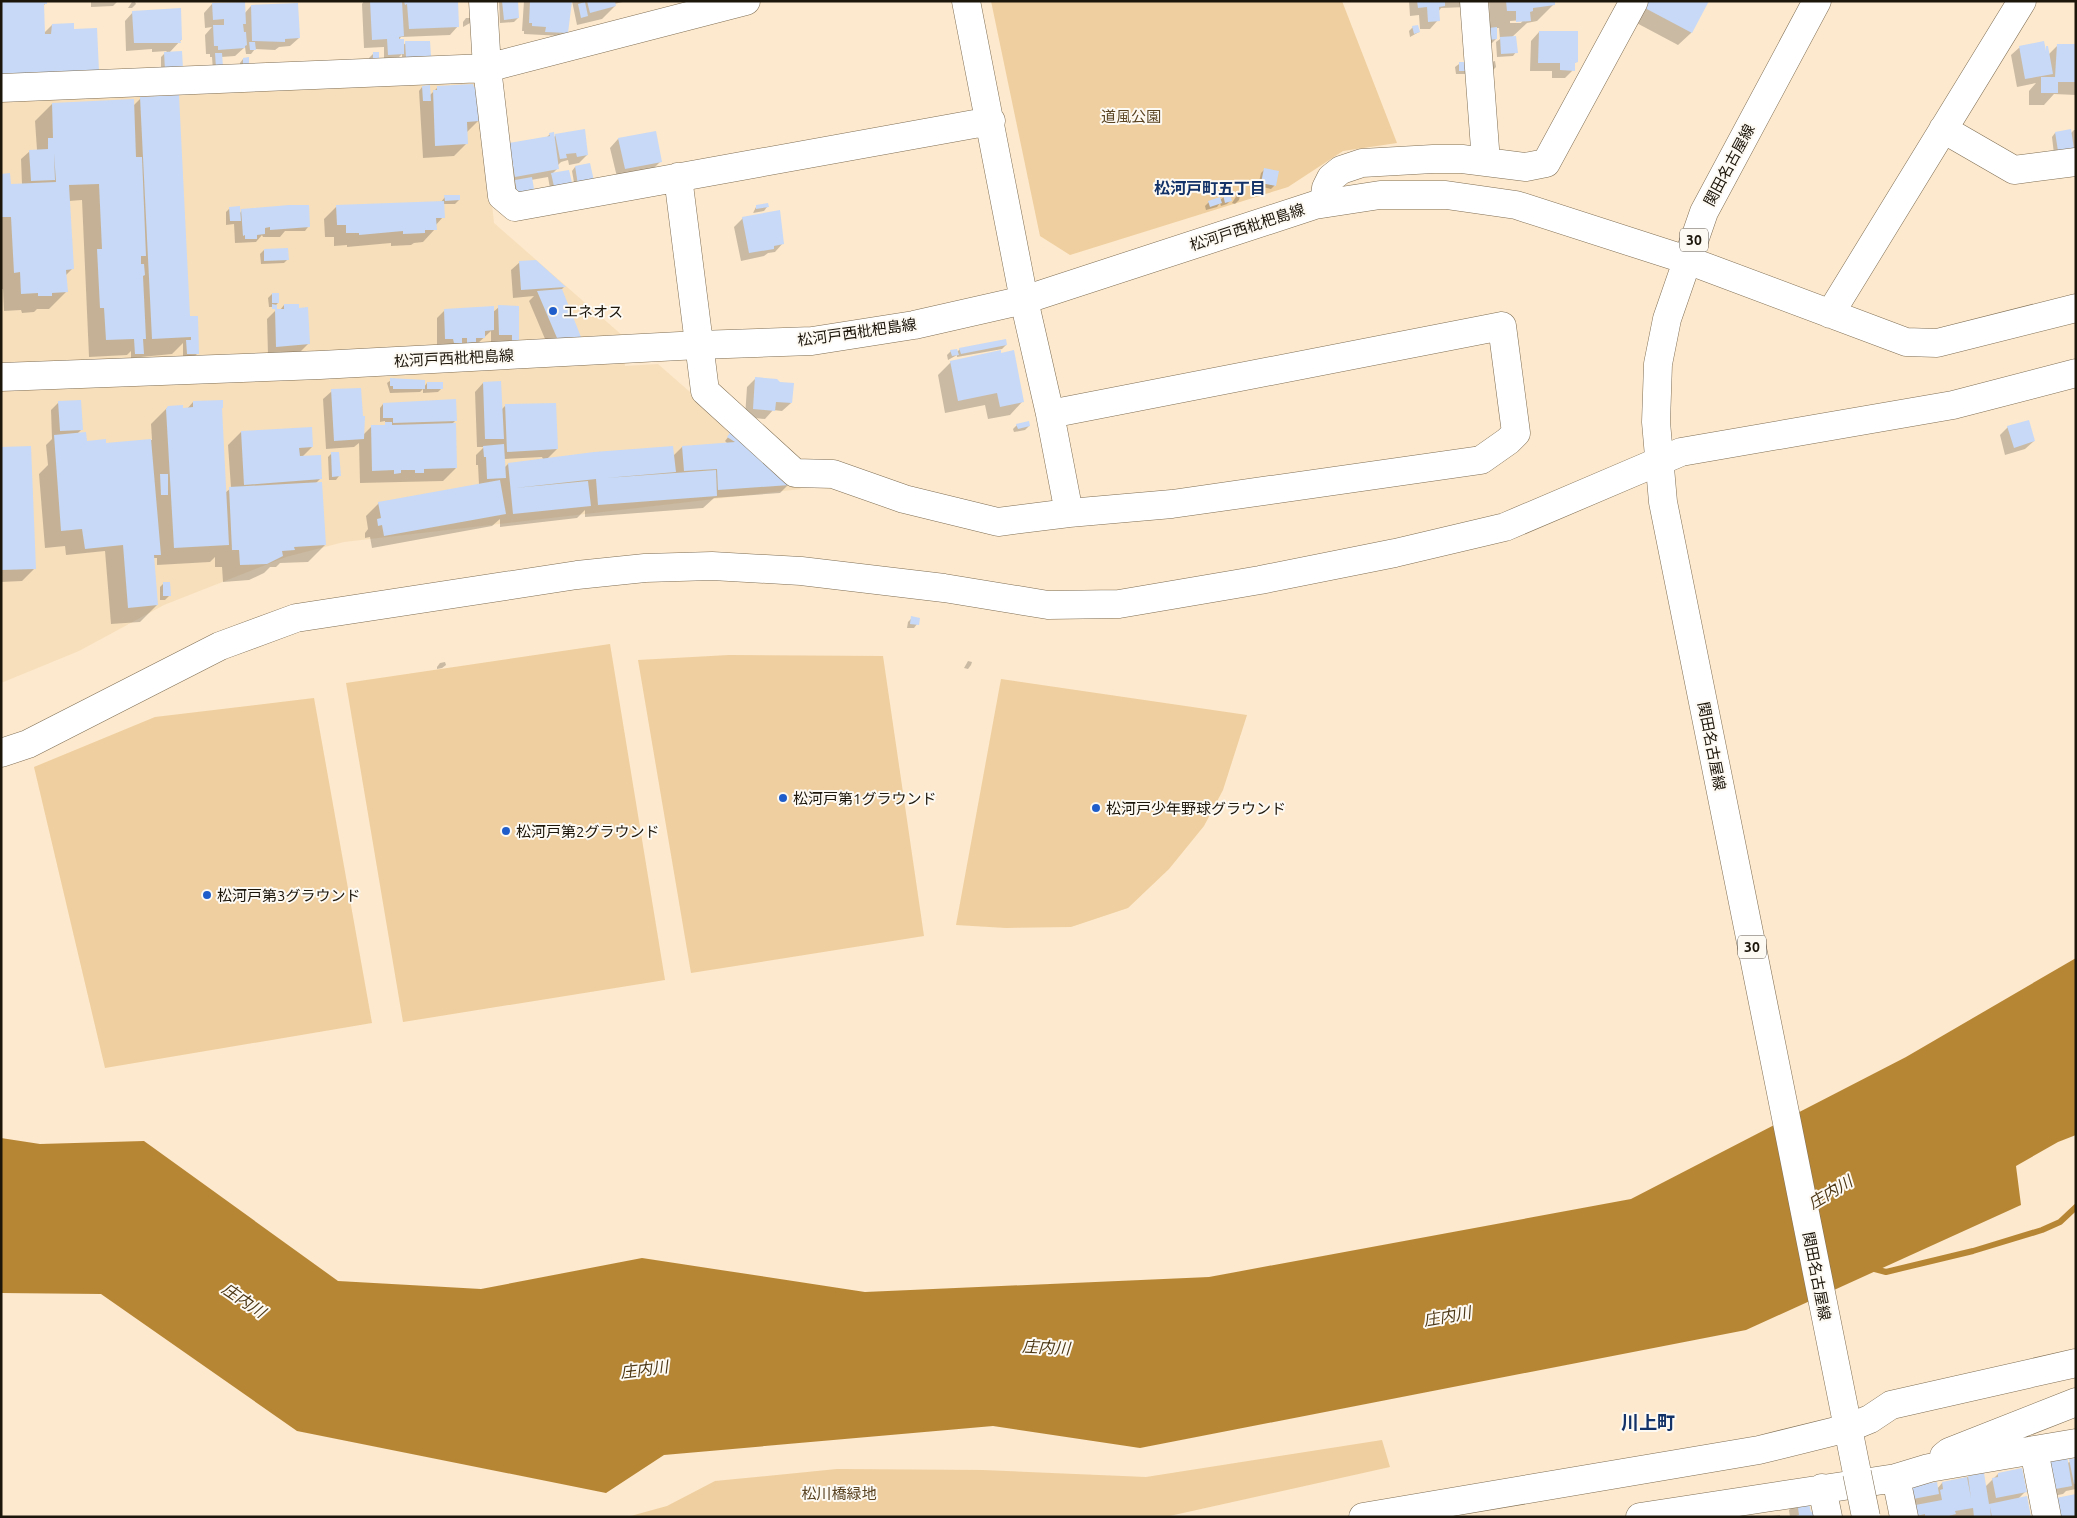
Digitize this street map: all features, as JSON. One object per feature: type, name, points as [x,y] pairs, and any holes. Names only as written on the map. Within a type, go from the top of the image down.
[{"type":"street","points":[[483,1],[487,68],[502,196],[515,207],[990,122]]},
{"type":"street","points":[[1,88],[487,68],[746,1]]},
{"type":"street","points":[[966,1],[1024,300],[1050,414],[1069,512]]},
{"type":"street","points":[[1474,1],[1486,162]]},
{"type":"street","points":[[1324,203],[1326,188],[1331,178],[1341,170],[1362,164],[1433,159],[1486,162],[1526,168],[1546,163],[1634,1]]},
{"type":"street","name":"関田名古屋線","points":[[1816,1],[1704,212],[1667,319],[1658,364],[1656,422],[1663,502],[1866,1517]]},
{"type":"street","points":[[1830,314],[2022,1]]},
{"type":"street","points":[[1943,129],[2014,170],[2076,162]]},
{"type":"street","points":[[678,178],[705,390],[795,473],[833,474],[904,499],[998,522],[1069,512],[1172,504],[1481,460],[1508,442],[1516,433],[1502,326],[1050,414]]},
{"type":"street","name":"松河戸西枇杷島線","points":[[1,376],[320,365],[699,345],[812,341],[914,326],[1024,300],[1315,205],[1380,195],[1446,195],[1516,205],[1687,260],[1906,342],[1937,343],[2076,308]]},
{"type":"street","points":[[1,753],[28,744],[220,646],[296,618],[577,575],[645,568],[712,566],[830,574],[944,588],[1048,605],[1119,604],[1260,580],[1394,553],[1504,527],[1681,452],[1953,405],[2076,373]]},
{"type":"street","points":[[1363,1517],[1759,1450],[1848,1428],[1870,1419],[1891,1405],[2076,1363]]},
{"type":"street","points":[[1929,1468],[1949,1452],[2076,1402]]},
{"type":"street","points":[[1640,1517],[1896,1478],[1929,1468],[2076,1443]]},
{"type":"street","points":[[2034,1450],[2047,1517]]},
{"type":"street","points":[[1896,1478],[1904,1517]]},
{"type":"street","points":[[1822,1488],[1828,1517]]},
{"type":"shaded area","points":[[474,80],[480,86],[494,223],[623,336],[625,366],[658,364],[801,489],[344,542],[286,557],[164,605],[79,651],[1,683],[1,102]]},
{"type":"green space","name":"道風公園","points":[[991,1],[1342,1],[1397,143],[1343,151],[1288,187],[1070,255],[1040,236]]},
{"type":"green space","name":"松河戸第2グラウンド","points":[[610,644],[665,980],[403,1022],[346,683]]},
{"type":"green space","name":"松河戸第1グラウンド","points":[[729,655],[883,656],[924,936],[691,973],[638,660]]},
{"type":"green space","name":"松河戸少年野球グラウンド","points":[[1001,679],[1247,715],[1223,790],[1204,826],[1169,869],[1128,908],[1071,927],[1006,928],[956,925]]},
{"type":"green space","name":"松河戸第3グラウンド","points":[[314,698],[372,1023],[105,1068],[34,767],[155,717]]},
{"type":"green space","name":"松川橋緑地","points":[[1382,1440],[1390,1467],[1165,1517],[627,1517],[667,1506],[715,1481],[837,1469],[983,1470],[1146,1477]]},
{"type":"water","name":"庄内川","points":[[2076,958],[2076,1135],[2058,1142],[2016,1166],[2021,1205],[1746,1330],[1140,1448],[993,1426],[664,1455],[606,1493],[297,1431],[101,1294],[1,1293],[1,1138],[40,1144],[144,1141],[338,1281],[481,1289],[642,1258],[865,1292],[1209,1277],[1631,1199],[1906,1057]]},
{"type":"building","points":[[1,1],[47,1],[47,4],[44,4],[45,34],[51,34],[52,24],[74,23],[74,29],[97,28],[99,71],[1,76]]},
{"type":"building","points":[[370,1],[402,1],[404,36],[399,37],[399,39],[404,39],[404,54],[388,55],[387,39],[372,40]]},
{"type":"building","points":[[404,1],[458,1],[459,27],[409,29],[407,4],[405,5]]},
{"type":"building","points":[[502,1],[518,1],[519,18],[504,20]]},
{"type":"building","points":[[530,1],[572,1],[568,33],[545,32],[546,27],[532,26],[532,23],[529,23]]},
{"type":"building","points":[[587,1],[615,1],[616,6],[590,13]]},
{"type":"building","points":[[1417,1],[1445,1],[1445,6],[1439,7],[1440,21],[1428,22],[1427,7],[1418,8]]},
{"type":"building","points":[[1506,1],[1555,1],[1555,5],[1533,8],[1533,11],[1530,12],[1531,21],[1516,22],[1516,11],[1507,11]]},
{"type":"building","points":[[1646,1],[1709,1],[1692,33],[1643,7]]},
{"type":"building","points":[[245,2],[246,24],[243,24],[247,45],[245,48],[218,50],[218,46],[214,46],[213,25],[224,25],[224,19],[213,20],[212,3]]},
{"type":"building","points":[[585,2],[588,16],[581,18],[578,4]]},
{"type":"building","points":[[298,3],[300,38],[285,39],[285,42],[252,41],[251,5]]},
{"type":"building","points":[[181,8],[181,43],[134,43],[132,11]]},
{"type":"building","points":[[1418,25],[1420,32],[1414,34],[1412,26]]},
{"type":"building","points":[[1497,27],[1497,39],[1488,40],[1488,28]]},
{"type":"building","points":[[1539,31],[1578,31],[1578,62],[1575,63],[1575,71],[1560,70],[1560,63],[1538,63]]},
{"type":"building","points":[[1516,36],[1518,53],[1501,54],[1500,37]]},
{"type":"building","points":[[405,41],[430,41],[431,56],[406,57]]},
{"type":"building","points":[[2044,41],[2046,51],[2046,46],[2048,46],[2053,74],[2025,79],[2019,46]]},
{"type":"building","points":[[249,42],[255,42],[256,50],[250,50]]},
{"type":"building","points":[[2057,44],[2076,44],[2076,82],[2058,82],[2058,93],[2041,93],[2041,77],[2055,77]]},
{"type":"building","points":[[182,51],[183,69],[165,70],[164,52]]},
{"type":"building","points":[[373,52],[379,52],[379,58],[373,58]]},
{"type":"building","points":[[215,53],[222,53],[223,67],[216,68]]},
{"type":"building","points":[[249,57],[249,64],[243,64],[243,58]]},
{"type":"building","points":[[1459,62],[1470,62],[1470,71],[1459,71]]},
{"type":"building","points":[[473,84],[474,87],[478,87],[479,121],[467,122],[468,144],[435,146],[433,90],[437,90],[437,86]]},
{"type":"building","points":[[430,85],[431,101],[423,101],[422,86]]},
{"type":"building","points":[[179,95],[190,316],[198,316],[199,354],[187,354],[186,340],[191,340],[191,337],[152,339],[140,97]]},
{"type":"building","points":[[134,99],[136,157],[142,157],[146,256],[141,256],[141,264],[144,264],[145,275],[143,276],[146,339],[143,339],[144,354],[135,354],[134,339],[106,340],[104,308],[100,308],[97,249],[102,249],[99,184],[69,185],[74,269],[66,270],[68,292],[52,293],[52,296],[38,296],[38,293],[21,294],[20,272],[14,273],[11,217],[1,217],[1,174],[10,173],[11,184],[56,182],[54,153],[55,180],[31,181],[29,150],[48,149],[48,138],[53,138],[52,103]]},
{"type":"building","points":[[585,129],[588,155],[577,157],[576,153],[566,154],[567,158],[560,159],[555,134]]},
{"type":"building","points":[[2071,129],[2074,149],[2058,151],[2055,132]]},
{"type":"building","points":[[656,131],[662,162],[625,169],[618,138]]},
{"type":"building","points":[[554,132],[559,169],[515,177],[509,143],[550,136],[549,133]]},
{"type":"building","points":[[590,163],[594,181],[578,185],[575,166]]},
{"type":"building","points":[[1264,168],[1279,171],[1276,186],[1261,183]]},
{"type":"building","points":[[569,170],[573,187],[555,191],[551,173]]},
{"type":"building","points":[[532,177],[535,195],[518,198],[515,180]]},
{"type":"building","points":[[1230,193],[1232,201],[1225,203],[1223,195]]},
{"type":"building","points":[[444,195],[460,195],[460,200],[445,201]]},
{"type":"building","points":[[1220,197],[1222,203],[1210,207],[1208,201]]},
{"type":"building","points":[[444,201],[445,218],[436,218],[437,230],[425,230],[425,233],[403,234],[403,231],[359,235],[359,233],[346,233],[346,225],[337,225],[336,205]]},
{"type":"building","points":[[768,203],[769,207],[756,209],[756,205]]},
{"type":"building","points":[[309,205],[310,227],[270,230],[270,227],[265,228],[265,234],[257,235],[257,239],[245,239],[245,235],[243,236],[241,209]]},
{"type":"building","points":[[240,206],[241,221],[230,221],[229,207]]},
{"type":"building","points":[[780,210],[784,244],[774,246],[774,249],[749,253],[742,217]]},
{"type":"building","points":[[288,248],[289,260],[264,261],[264,249]]},
{"type":"building","points":[[536,260],[566,287],[521,290],[519,261]]},
{"type":"building","points":[[562,289],[581,337],[557,338],[537,291]]},
{"type":"building","points":[[272,293],[279,293],[279,303],[272,303]]},
{"type":"building","points":[[272,304],[277,305],[277,309],[284,309],[284,304],[299,304],[299,308],[308,307],[310,344],[276,347],[275,309],[272,309]]},
{"type":"building","points":[[498,305],[519,306],[519,342],[512,342],[512,335],[499,335]]},
{"type":"building","points":[[494,306],[494,330],[485,331],[485,338],[476,338],[476,342],[467,343],[467,338],[462,338],[462,343],[454,343],[453,339],[445,339],[444,309]]},
{"type":"building","points":[[1006,339],[1007,345],[961,354],[959,348]]},
{"type":"building","points":[[957,349],[959,355],[952,356],[950,350]]},
{"type":"building","points":[[1001,350],[1001,353],[1014,350],[1024,402],[1000,407],[997,393],[958,401],[950,361]]},
{"type":"building","points":[[755,377],[794,383],[792,403],[776,402],[775,411],[753,409]]},
{"type":"building","points":[[390,378],[425,380],[425,389],[393,389],[393,386],[390,386]]},
{"type":"building","points":[[501,381],[504,439],[485,439],[483,382]]},
{"type":"building","points":[[427,382],[443,382],[443,389],[427,389]]},
{"type":"building","points":[[361,388],[363,416],[365,416],[364,439],[334,441],[331,389]]},
{"type":"building","points":[[456,399],[457,421],[393,423],[393,418],[383,418],[383,403]]},
{"type":"building","points":[[81,400],[83,430],[60,431],[58,401]]},
{"type":"building","points":[[223,400],[229,545],[174,548],[166,409],[168,406],[183,405],[183,408],[193,407],[193,401]]},
{"type":"building","points":[[556,403],[558,449],[507,452],[505,404]]},
{"type":"building","points":[[2029,420],[2035,441],[2014,448],[2007,426]]},
{"type":"building","points":[[1029,421],[1030,426],[1018,429],[1016,424]]},
{"type":"building","points":[[385,422],[392,422],[392,425],[456,423],[457,468],[424,469],[424,473],[415,473],[415,470],[401,470],[401,473],[394,474],[394,470],[372,471],[371,425],[385,425]]},
{"type":"building","points":[[312,427],[313,447],[299,448],[300,456],[321,455],[322,479],[244,485],[241,431]]},
{"type":"building","points":[[732,430],[770,463],[790,485],[718,490],[717,469],[684,471],[682,446],[735,442],[727,437]]},
{"type":"building","points":[[86,432],[87,441],[106,439],[106,443],[151,439],[161,555],[154,555],[158,605],[128,608],[123,545],[85,549],[82,529],[61,531],[54,435]]},
{"type":"building","points":[[504,444],[506,478],[487,479],[486,457],[484,457],[483,446]]},
{"type":"building","points":[[31,446],[36,569],[1,570],[1,447]]},
{"type":"building","points":[[673,446],[676,472],[606,478],[716,470],[717,496],[598,505],[596,479],[515,488],[588,481],[591,506],[513,514],[508,463],[594,452]]},
{"type":"building","points":[[331,452],[339,452],[341,476],[332,477]]},
{"type":"building","points":[[160,474],[168,474],[168,495],[161,495]]},
{"type":"building","points":[[500,480],[506,514],[384,536],[382,525],[378,526],[377,519],[381,518],[378,502]]},
{"type":"building","points":[[322,482],[326,545],[294,547],[295,550],[282,551],[283,556],[267,564],[240,565],[239,550],[232,550],[229,487]]},
{"type":"building","points":[[163,582],[170,582],[171,596],[163,596]]},
{"type":"building","points":[[911,616],[920,618],[919,625],[910,624]]},
{"type":"building","points":[[2067,1456],[2072,1486],[2050,1490],[2049,1459]]},
{"type":"building","points":[[2076,1458],[2076,1483],[2074,1484],[2069,1459]]},
{"type":"building","points":[[2022,1468],[2027,1492],[1996,1498],[1992,1478],[1998,1477],[1998,1473]]},
{"type":"building","points":[[1984,1473],[1989,1504],[2027,1496],[2031,1517],[1992,1517],[1990,1507],[1991,1517],[1974,1517],[1973,1508],[1955,1511],[1956,1514],[1945,1517],[1925,1517],[1925,1514],[1912,1517],[1910,1506],[1942,1500],[1940,1490],[1943,1489],[1942,1482],[1967,1477],[1971,1498],[1968,1476]]},
{"type":"building","points":[[1937,1482],[1939,1494],[1913,1499],[1910,1486]]},
{"type":"building","points":[[2076,1494],[2076,1517],[2055,1517],[2051,1499]]},
{"type":"building","points":[[1808,1500],[1814,1517],[1793,1517],[1799,1515],[1797,1501]]},
{"type":"waterway","points":[[1871,1268],[1886,1272],[1973,1251],[2042,1230],[2060,1222],[2076,1207]]},
{"type":"place","name":"エネオス","points":[[553,311]]},
{"type":"place","name":"松河戸第1グラウンド","points":[[783,798]]},
{"type":"place","name":"松河戸少年野球グラウンド","points":[[1096,808]]},
{"type":"place","name":"松河戸第2グラウンド","points":[[506,831]]},
{"type":"place","name":"松河戸第3グラウンド","points":[[207,895]]},
{"type":"district","name":"松河戸町五丁目","points":[[1210,188]]},
{"type":"district","name":"川上町","points":[[1648,1422]]}]
